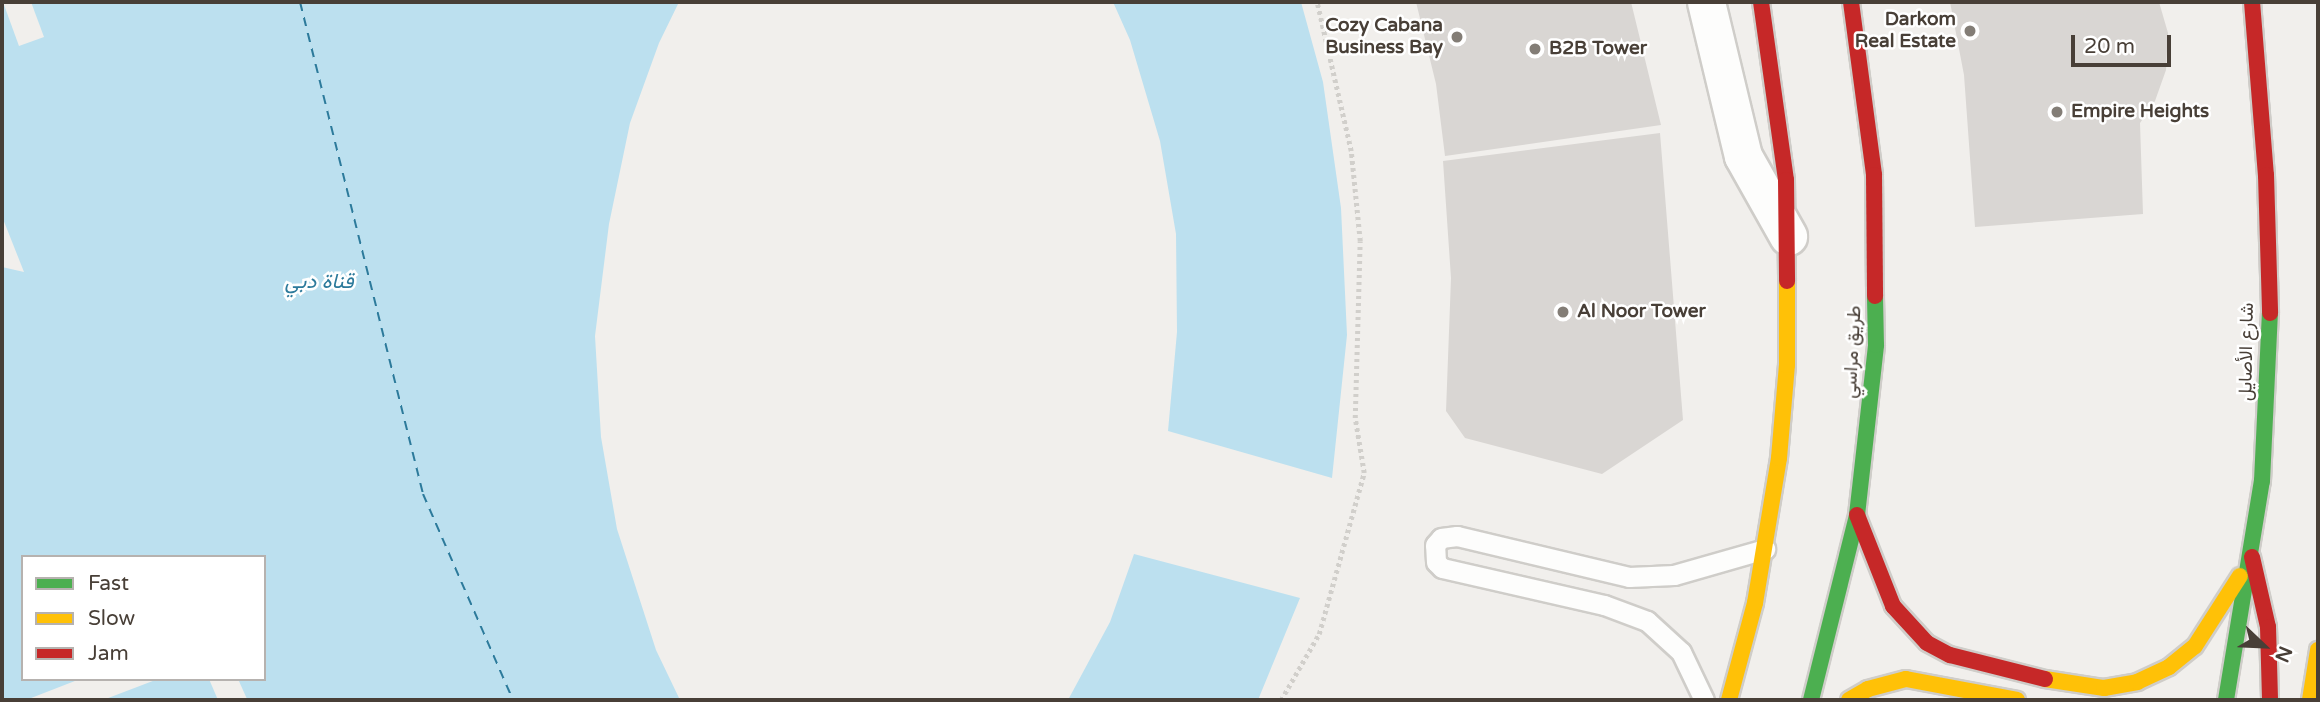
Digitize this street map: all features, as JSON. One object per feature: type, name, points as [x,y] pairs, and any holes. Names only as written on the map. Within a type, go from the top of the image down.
[{"type":"main road","points":[[1729,700],[1765,549],[1787,365],[1786,180],[1761,2]]},
{"type":"main road","name":"طريق مراسي","points":[[1811,700],[1857,515],[1875,357],[1878,260],[1869,126],[1851,2]]},
{"type":"main road","name":"شارع الأصايل","points":[[2226,700],[2252,556],[2262,481],[2270,315],[2266,175],[2252,2]]},
{"type":"main road","points":[[1857,515],[1893,606],[1927,643],[1950,655],[2070,685],[2104,688],[2137,682],[2169,667],[2202,636],[2252,556]]},
{"type":"main road","points":[[2252,556],[2268,627],[2270,700]]},
{"type":"main road","points":[[2310,700],[2318,650]]},
{"type":"main road","points":[[1849,700],[1877,686],[1906,679],[2017,700]]},
{"type":"street","points":[[1706,2],[1743,156],[1788,236]]},
{"type":"lane","points":[[1704,700],[1681,652],[1647,621],[1604,605],[1442,568],[1433,554],[1435,545],[1441,538],[1457,536],[1586,570],[1640,577],[1674,575],[1765,549]]},
{"type":"path","points":[[1281,700],[1319,634],[1364,472],[1356,418],[1360,241],[1351,151],[1317,2]]},
{"type":"water","name":"قناة دبي","points":[[2,2],[679,2],[659,43],[630,123],[609,224],[595,336],[601,437],[617,529],[656,650],[680,700],[2,700]]},
{"type":"water","points":[[1113,2],[1301,2],[1323,82],[1341,208],[1347,335],[1332,478],[1168,431],[1177,332],[1176,234],[1160,141],[1130,40]]},
{"type":"water","points":[[1134,554],[1300,598],[1258,700],[1068,700],[1110,622]]},
{"type":"pier","points":[[3,2],[31,2],[44,37],[19,46]]},
{"type":"pier","points":[[3,219],[24,272],[2,267]]},
{"type":"pier","points":[[75,681],[153,681],[103,700],[26,700]]},
{"type":"pier","points":[[210,681],[239,681],[247,699],[218,700]]},
{"type":"building","name":"B2B Tower","points":[[1416,2],[1631,2],[1661,125],[1445,156],[1436,84]]},
{"type":"building","name":"Empire Heights","points":[[1950,2],[2159,2],[2168,33],[2166,70],[2155,101],[2140,123],[2143,214],[1975,227],[1964,75]]},
{"type":"building","name":"Al Noor Tower","points":[[1660,133],[1683,420],[1602,474],[1465,438],[1446,411],[1451,278],[1443,161]]},
{"type":"ferry route","points":[[300,2],[423,494],[513,700]]},
{"type":"traffic: fast","points":[[1811,700],[1857,515],[1876,345],[1875,296]]},
{"type":"traffic: fast","points":[[2226,700],[2262,481],[2270,313]]},
{"type":"traffic: slow","points":[[1729,700],[1755,603],[1779,458],[1787,365],[1787,281]]},
{"type":"traffic: slow","points":[[2045,679],[2104,688],[2137,682],[2169,667],[2195,646],[2240,576]]},
{"type":"traffic: slow","points":[[2310,700],[2318,650]]},
{"type":"traffic: slow","points":[[1849,700],[1868,689],[1906,679],[2017,700]]},
{"type":"traffic: jam","points":[[1761,2],[1786,180],[1787,281]]},
{"type":"traffic: jam","points":[[1851,2],[1874,175],[1875,296]]},
{"type":"traffic: jam","points":[[2252,2],[2266,175],[2270,313]]},
{"type":"traffic: jam","points":[[1857,515],[1893,606],[1927,643],[1950,655],[2045,679]]},
{"type":"traffic: jam","points":[[2252,557],[2268,627],[2270,700]]},
{"type":"place","name":"Darkom Real Estate","points":[[1970,31]]},
{"type":"place","name":"Cozy Cabana Business Bay","points":[[1457,37]]},
{"type":"place","name":"B2B Tower","points":[[1535,49]]},
{"type":"place","name":"Empire Heights","points":[[2057,112]]},
{"type":"place","name":"Al Noor Tower","points":[[1563,312]]}]
